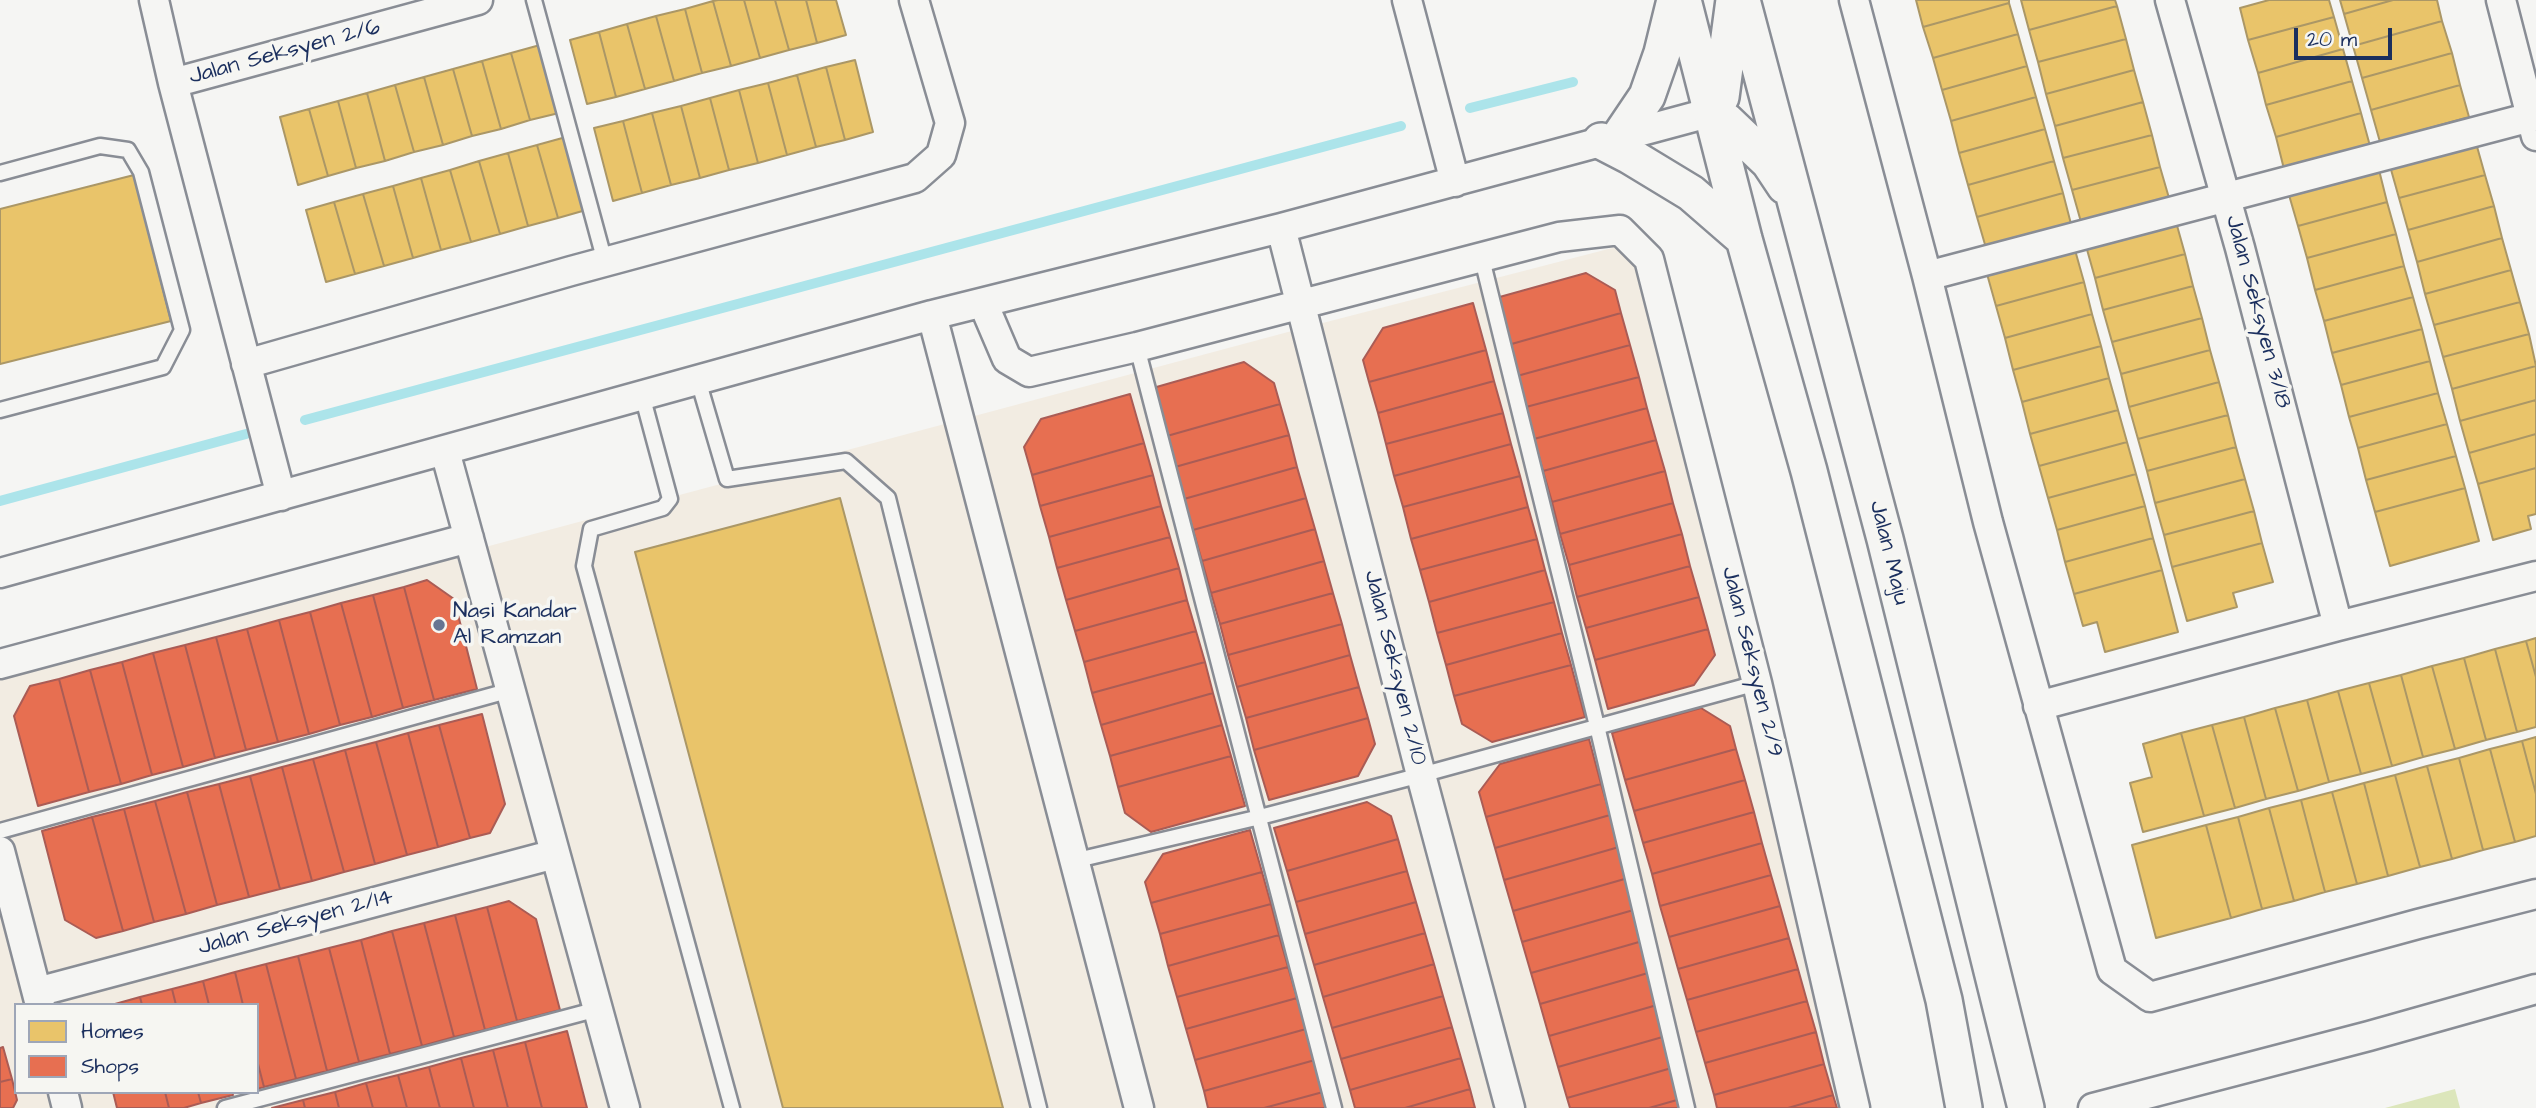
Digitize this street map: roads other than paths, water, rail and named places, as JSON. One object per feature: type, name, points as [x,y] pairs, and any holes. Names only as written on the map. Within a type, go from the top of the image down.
[{"type":"street","points":[[154,0],[173,83],[281,496]]},
{"type":"street","name":"Jalan Seksyen 2/6","points":[[173,83],[478,0]]},
{"type":"street","points":[[246,364],[915,178],[942,155],[950,122],[914,0]]},
{"type":"street","points":[[1407,0],[1455,182]]},
{"type":"street","points":[[1611,139],[1647,96],[1662,53],[1675,0]]},
{"type":"street","points":[[1683,0],[1744,239],[1809,471],[1944,1000],[1964,1108]]},
{"type":"street","points":[[0,573],[932,316],[1281,228],[1712,112],[1721,97],[1734,0]]},
{"type":"street","name":"Jalan Maju","points":[[1742,0],[1889,553],[2026,1108]]},
{"type":"street","points":[[1854,0],[1988,522],[2112,970],[2150,997],[2536,894]]},
{"type":"street","name":"Jalan Seksyen 3/18","points":[[2170,0],[2226,197],[2338,625]]},
{"type":"street","points":[[1927,276],[2226,197],[2534,127],[2501,0]]},
{"type":"street","points":[[1712,112],[1726,121],[1769,162],[1797,203]]},
{"type":"street","points":[[1611,139],[1630,156],[1691,193],[1744,239]]},
{"type":"street","name":"Jalan Seksyen 2/10","points":[[1281,228],[1421,775],[1510,1108]]},
{"type":"street","name":"Jalan Seksyen 2/9","points":[[1482,259],[1559,237],[1620,230],[1649,259],[1757,683],[1855,1108]]},
{"type":"street","points":[[984,303],[1007,359],[1029,372],[1482,259]]},
{"type":"street","points":[[932,316],[1139,1108]]},
{"type":"street","points":[[445,451],[625,1108]]},
{"type":"street","points":[[0,664],[469,538]]},
{"type":"street","points":[[2038,706],[2338,625],[2536,576]]},
{"type":"street","points":[[0,851],[38,998]]},
{"type":"street","name":"Jalan Seksyen 2/14","points":[[38,998],[555,854]]},
{"type":"street","points":[[2093,1108],[2536,989]]},
{"type":"lane","points":[[534,0],[606,262]]},
{"type":"lane","points":[[0,173],[100,146],[128,150],[141,172],[182,330],[163,367],[0,410]]},
{"type":"lane","points":[[1482,259],[1597,726],[1687,1108]]},
{"type":"lane","points":[[1137,347],[1334,1108]]},
{"type":"lane","points":[[698,380],[727,479],[846,461],[888,499],[1040,1108]]},
{"type":"lane","points":[[642,395],[670,499],[663,508],[591,529],[584,566],[732,1108]]},
{"type":"lane","points":[[1073,862],[1421,775],[1757,683]]},
{"type":"lane","points":[[0,831],[511,690]]},
{"type":"lane","points":[[225,1108],[598,1009]]},
{"type":"waterway","points":[[1470,108],[1573,82]]},
{"type":"waterway","points":[[305,420],[1401,126]]},
{"type":"waterway","points":[[0,501],[246,434]]},
{"type":"place","name":"Nasi Kandar Al Ramzan","points":[[439,625]]}]
